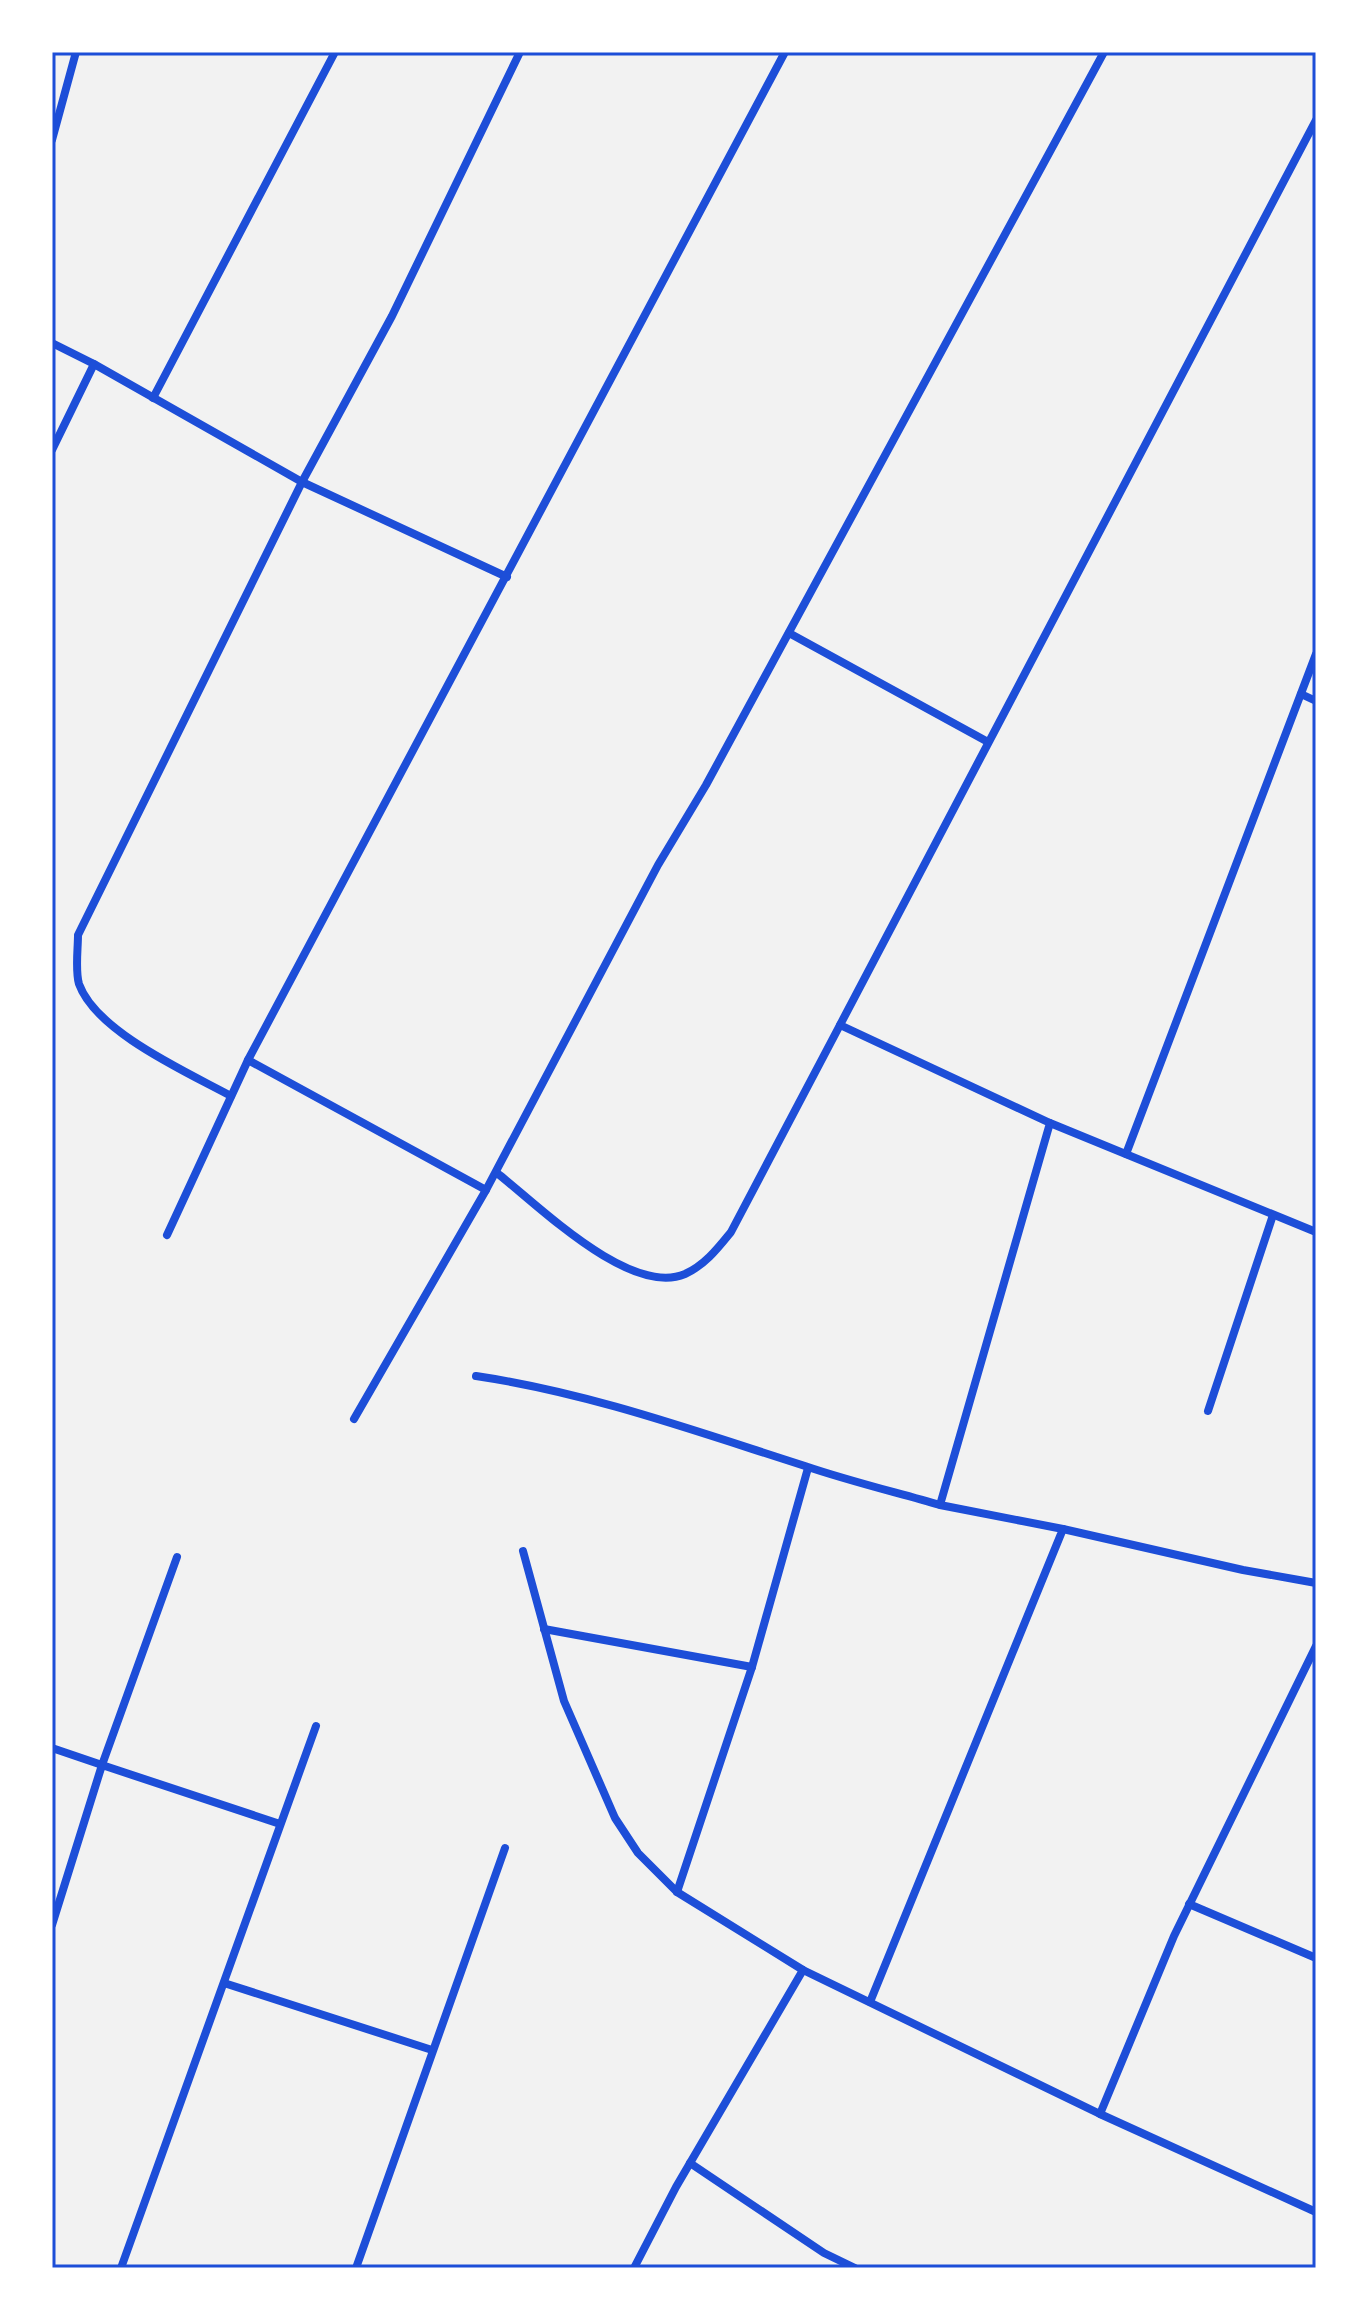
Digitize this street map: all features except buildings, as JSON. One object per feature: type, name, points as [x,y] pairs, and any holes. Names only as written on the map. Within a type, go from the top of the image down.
[{"type":"street","points":[[52,140],[76,52]]},
{"type":"street","points":[[153,398],[335,52]]},
{"type":"street","points":[[231,1096],[140,1046],[103,1019],[79,984],[78,935],[302,482],[392,316],[520,52]]},
{"type":"street","points":[[167,1235],[248,1060],[785,52]]},
{"type":"street","points":[[354,1419],[497,1173],[658,865],[789,633],[1104,52]]},
{"type":"street","points":[[497,1173],[613,1263],[660,1279],[685,1274],[710,1257],[731,1232],[1316,120]]},
{"type":"street","points":[[52,343],[302,482],[507,577]]},
{"type":"street","points":[[52,450],[94,364]]},
{"type":"street","points":[[789,633],[988,742]]},
{"type":"street","points":[[1126,1154],[1316,654]]},
{"type":"street","points":[[1301,694],[1316,701]]},
{"type":"street","points":[[840,1025],[1050,1123],[1316,1232]]},
{"type":"street","points":[[248,1060],[486,1190]]},
{"type":"street","points":[[940,1505],[1050,1123]]},
{"type":"street","points":[[1208,1411],[1273,1215]]},
{"type":"street","points":[[476,1376],[539,1385],[616,1404],[808,1468],[940,1505],[1316,1583]]},
{"type":"street","points":[[677,1892],[752,1667],[808,1468]]},
{"type":"street","points":[[870,2002],[1063,1529]]},
{"type":"street","points":[[523,1551],[564,1701],[615,1818],[638,1853],[677,1892],[803,1970],[1100,2114],[1316,2212]]},
{"type":"street","points":[[52,1925],[102,1765],[177,1557]]},
{"type":"street","points":[[544,1629],[752,1667]]},
{"type":"street","points":[[1100,2114],[1189,1904],[1316,1646]]},
{"type":"street","points":[[121,2268],[316,1726]]},
{"type":"street","points":[[52,1748],[280,1824]]},
{"type":"street","points":[[356,2268],[505,1848]]},
{"type":"street","points":[[1189,1904],[1316,1958]]},
{"type":"street","points":[[634,2268],[690,2163],[803,1970]]},
{"type":"street","points":[[224,1983],[432,2050]]},
{"type":"street","points":[[690,2163],[824,2253],[855,2268]]}]
